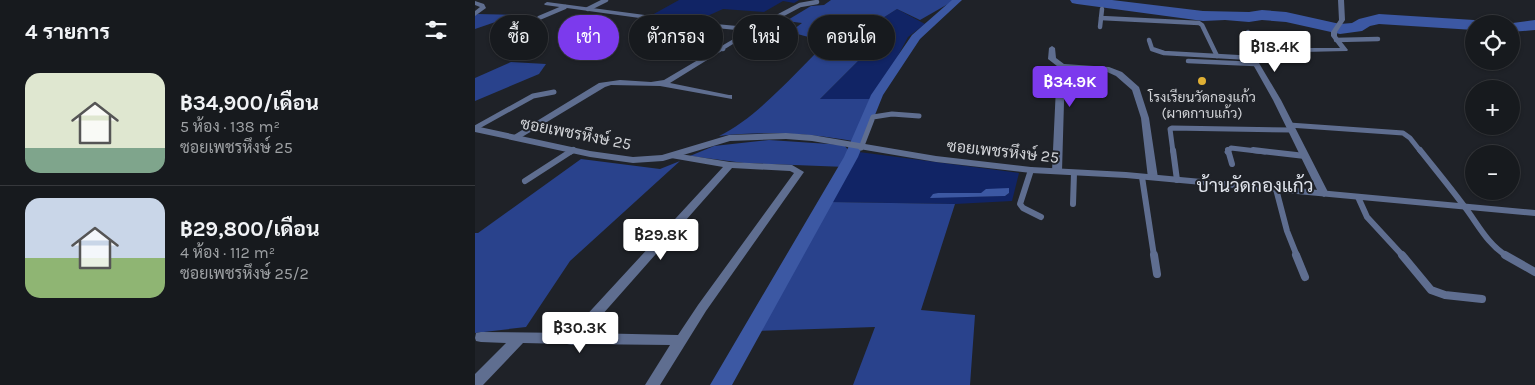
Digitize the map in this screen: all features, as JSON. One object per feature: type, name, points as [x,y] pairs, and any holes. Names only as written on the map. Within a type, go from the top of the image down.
[{"type":"street","points":[[1324,194],[1249,51],[1345,50],[1334,36],[1342,20],[1341,0]]},
{"type":"street","points":[[475,3],[482,5],[483,8],[475,14]]},
{"type":"street","points":[[547,4],[733,28]]},
{"type":"street","points":[[723,49],[733,43]]},
{"type":"street","points":[[1052,48],[1052,59],[1060,63],[1061,66],[1057,171]]},
{"type":"street","points":[[661,84],[704,60]]},
{"type":"street","points":[[1061,66],[1106,69],[1119,74],[1136,89],[1145,118],[1153,178]]},
{"type":"street","points":[[517,137],[602,85],[627,81],[661,84],[729,97]]},
{"type":"street","name":"ซอยเพชรหึงษ์ 25","points":[[475,129],[574,150],[633,160],[650,160],[674,156],[713,141],[746,136],[813,138],[936,160],[1031,170],[1142,177],[1535,213]]},
{"type":"street","points":[[652,385],[680,340],[799,172],[792,168],[730,165],[674,156]]},
{"type":"street","points":[[572,340],[730,165]]},
{"type":"street","points":[[481,337],[572,340],[680,340]]},
{"type":"street","points":[[475,384],[519,338]]},
{"type":"lane","points":[[588,9],[607,0]]},
{"type":"lane","points":[[783,15],[803,2],[817,2]]},
{"type":"lane","points":[[546,15],[565,6]]},
{"type":"lane","points":[[1100,27],[1102,9]]},
{"type":"lane","points":[[1101,18],[1199,23],[1202,25],[1217,56]]},
{"type":"lane","points":[[1248,32],[1258,50]]},
{"type":"lane","points":[[1336,40],[1378,39]]},
{"type":"lane","points":[[1149,40],[1155,52],[1217,56],[1254,61]]},
{"type":"lane","points":[[1188,61],[1254,61]]},
{"type":"lane","points":[[475,129],[533,96],[553,92]]},
{"type":"lane","points":[[861,148],[873,118],[892,114],[919,116]]},
{"type":"lane","points":[[1177,180],[1171,128],[1291,128],[1403,133],[1410,138],[1497,250],[1535,272]]},
{"type":"lane","points":[[1231,164],[1227,151],[1231,148],[1305,156]]},
{"type":"lane","points":[[525,181],[574,150]]},
{"type":"lane","points":[[1031,170],[1021,204],[1023,208],[1041,217]]},
{"type":"lane","points":[[1073,204],[1074,173]]},
{"type":"lane","points":[[1142,177],[1157,274]]},
{"type":"lane","points":[[1276,189],[1287,231],[1305,277]]},
{"type":"lane","points":[[1358,197],[1367,217],[1401,253],[1431,290],[1445,295],[1482,299]]},
{"type":"shaded area","points":[[679,0],[799,0],[794,3],[783,1],[764,12],[723,9],[710,15],[652,15]]},
{"type":"shaded area","points":[[831,0],[955,0],[920,20],[897,9],[888,15],[808,15],[808,37],[798,34],[798,26],[802,23],[798,22],[798,15],[796,15],[811,6],[824,5]]},
{"type":"shaded area","points":[[897,9],[925,24],[908,37],[892,67],[870,99],[820,99],[859,60],[895,60],[895,15],[888,15]]},
{"type":"shaded area","points":[[478,14],[516,15],[490,15],[490,24],[475,29],[475,15]]},
{"type":"shaded area","points":[[809,60],[859,60],[820,99],[870,99],[853,141],[820,136],[786,134],[719,136],[762,106]]},
{"type":"shaded area","points":[[511,62],[546,64],[539,74],[475,101],[475,78]]},
{"type":"shaded area","points":[[769,140],[844,145],[849,151],[846,167],[744,163],[690,156],[714,146]]},
{"type":"shaded area","points":[[859,152],[1019,173],[1012,201],[955,204],[829,202]],"holes":[[[1009,188],[1009,193],[1005,196],[931,197],[938,193],[981,193]]]},
{"type":"shaded area","points":[[581,159],[660,169],[680,161],[570,261],[526,327],[475,333],[475,233],[478,233]]},
{"type":"shaded area","points":[[1009,188],[1009,193],[1005,196],[930,198],[933,194],[938,193],[981,193],[986,189]]},
{"type":"shaded area","points":[[829,202],[955,204],[921,310],[975,315],[970,385],[853,385],[875,327],[755,331]]},
{"type":"waterway","points":[[721,385],[851,157],[877,95],[916,37],[944,10],[958,0]]},
{"type":"waterway","points":[[1077,0],[1203,16],[1249,17],[1262,15],[1286,17],[1340,29],[1356,28],[1365,22],[1379,19],[1465,24]]},
{"type":"waterway","points":[[1520,26],[1535,25]]},
{"type":"place","name":"โรงเรียนวัดกองแก้ว (ผาดกาบแก้ว)","points":[[1202,81]]},
{"type":"district","name":"บ้านวัดกองแก้ว","points":[[1255,185]]}]
